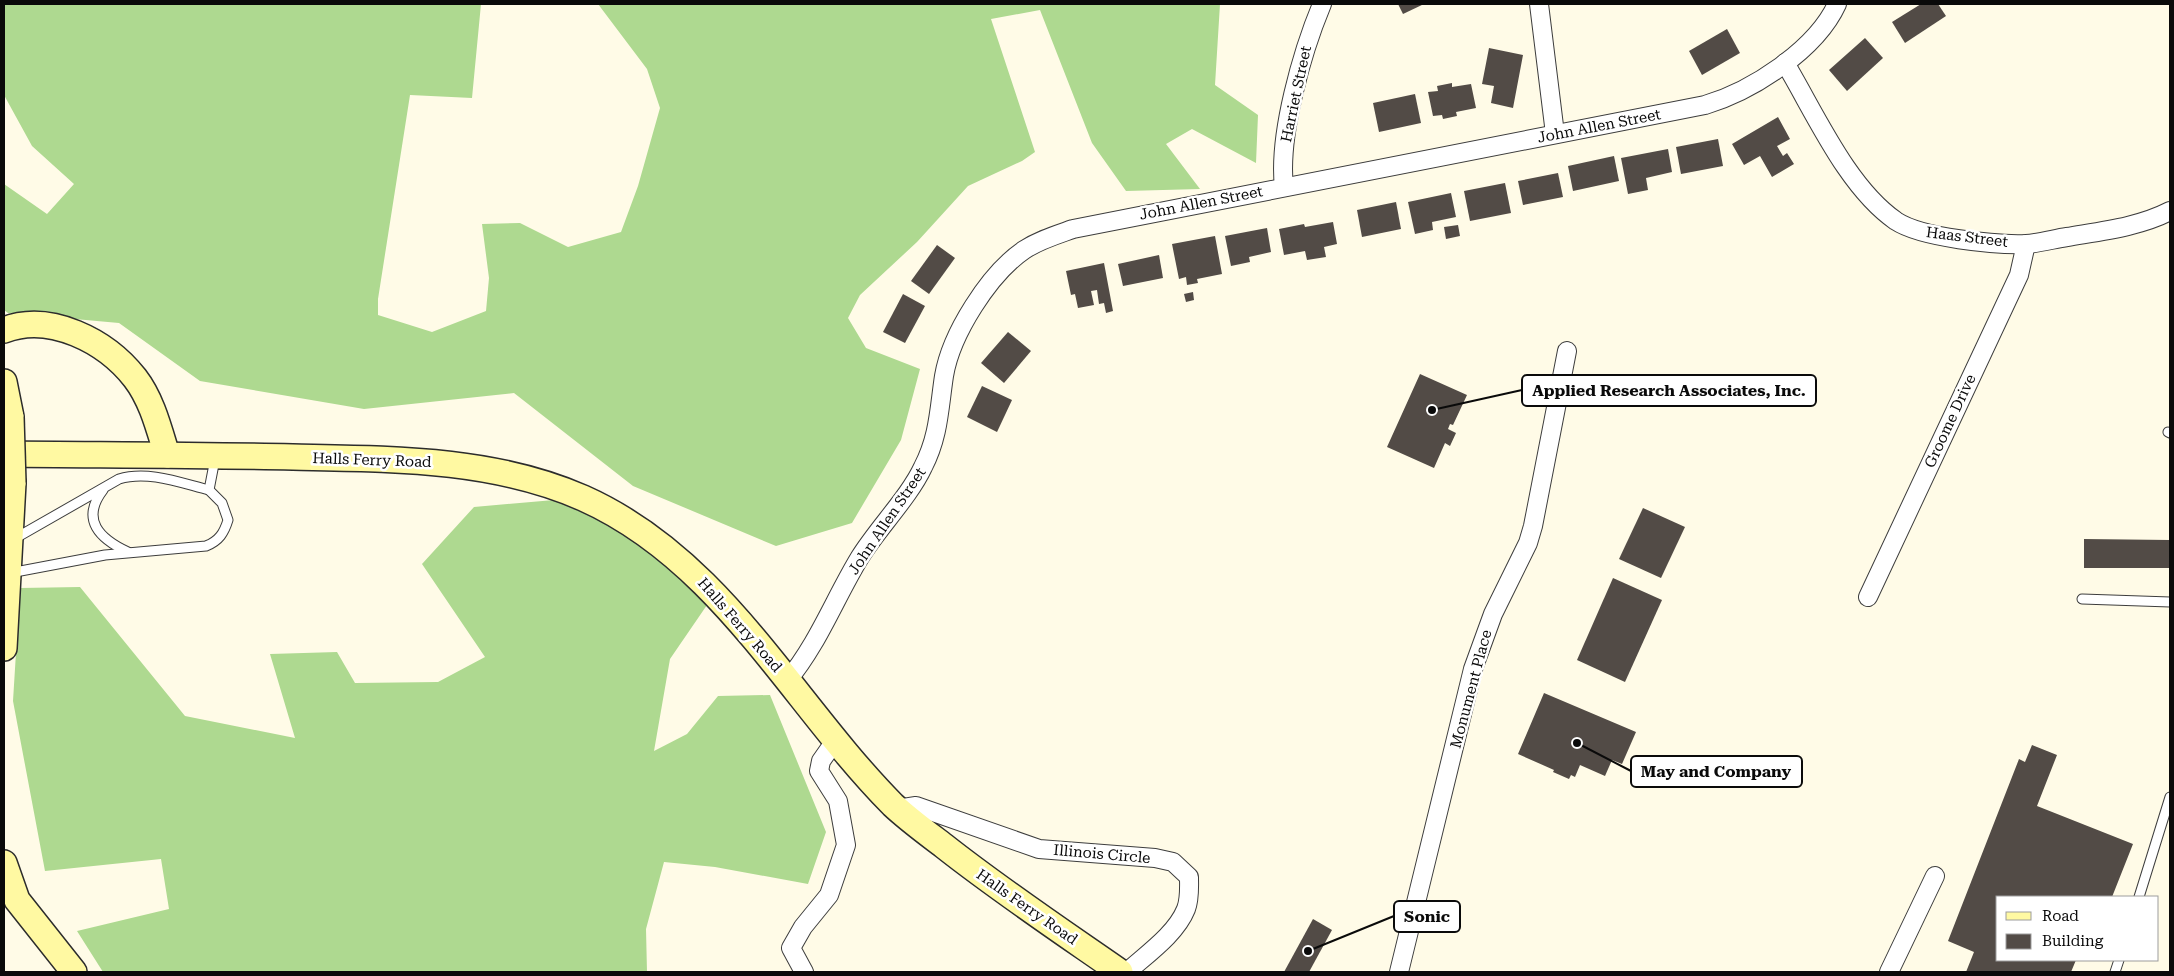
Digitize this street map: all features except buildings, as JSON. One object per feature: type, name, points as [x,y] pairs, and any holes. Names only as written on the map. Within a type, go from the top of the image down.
[{"type":"street","name":"Harriet Street","points":[[1284,187],[1281,164],[1298,77],[1312,28],[1322,4]]},
{"type":"street","points":[[1540,4],[1555,134]]},
{"type":"street","name":"John Allen Street","points":[[787,681],[802,664],[860,556],[922,470],[935,441],[944,374],[953,347],[965,322],[1002,270],[1024,251],[1049,237],[1073,229],[1704,105],[1729,98],[1752,86],[1785,63],[1817,33],[1837,4]]},
{"type":"street","name":"Haas Street","points":[[1785,63],[1845,165],[1882,208],[1897,221],[1916,230],[1945,237],[2026,244],[2120,227],[2158,217],[2170,211]]},
{"type":"street","name":"Groome Drive","points":[[1868,596],[2019,275],[2026,244]]},
{"type":"street","points":[[4,330],[19,324],[51,325],[82,337],[105,350],[122,364],[135,379],[146,397],[167,455]]},
{"type":"street","name":"Monument Place","points":[[1399,972],[1474,669],[1488,626],[1528,543],[1533,526],[1567,351]]},
{"type":"street","points":[[4,382],[11,417],[12,483],[4,648]]},
{"type":"street","name":"Halls Ferry Road","points":[[4,454],[215,455],[433,462],[514,474],[585,499],[643,532],[693,572],[722,601],[835,741],[863,774],[897,809],[973,869],[1120,972]]},
{"type":"street","points":[[804,972],[791,948],[803,927],[829,895],[846,844],[838,801],[819,771],[821,760],[835,741]]},
{"type":"street","name":"Illinois Circle","points":[[897,809],[916,806],[1039,849],[1155,858],[1173,862],[1189,877],[1190,891],[1186,909],[1171,931],[1127,972]]},
{"type":"street","points":[[4,863],[18,900],[74,972]]},
{"type":"street","points":[[1889,972],[1935,876]]},
{"type":"lane","points":[[209,490],[215,455]]},
{"type":"lane","points":[[8,574],[105,555],[206,546],[215,542],[222,535],[228,520],[222,503],[209,490],[148,476],[131,475],[104,488],[9,542]]},
{"type":"lane","points":[[104,488],[93,507],[92,517],[98,530],[113,545],[131,553]]},
{"type":"lane","points":[[2082,599],[2170,602]]},
{"type":"lane","points":[[2139,896],[2170,797]]},
{"type":"green space","points":[[4,4],[481,4],[472,98],[410,95],[378,299],[378,315],[432,332],[486,311],[489,278],[482,224],[520,223],[568,247],[621,232],[638,186],[660,108],[647,69],[598,4],[1220,4],[1215,85],[1258,115],[1256,163],[1192,129],[1166,144],[1200,189],[1126,191],[1092,143],[1040,10],[991,19],[1035,152],[1022,161],[968,186],[917,242],[860,295],[848,318],[866,348],[920,369],[901,440],[852,523],[776,546],[633,486],[514,393],[364,409],[200,381],[119,323],[8,313],[4,310],[4,184],[47,214],[74,184],[32,146],[4,95]]},
{"type":"green space","points":[[554,500],[612,524],[665,564],[707,605],[670,659],[654,751],[687,734],[718,696],[770,695],[826,832],[808,884],[715,867],[664,862],[646,929],[647,972],[103,972],[77,931],[169,909],[161,859],[45,871],[13,701],[20,588],[80,587],[185,716],[295,738],[270,654],[337,652],[355,683],[438,682],[485,657],[422,564],[474,507]]},
{"type":"place","name":"Applied Research Associates, Inc.","points":[[1432,410]]},
{"type":"place","name":"May and Company","points":[[1577,743]]},
{"type":"place","name":"Sonic","points":[[1308,951]]}]
